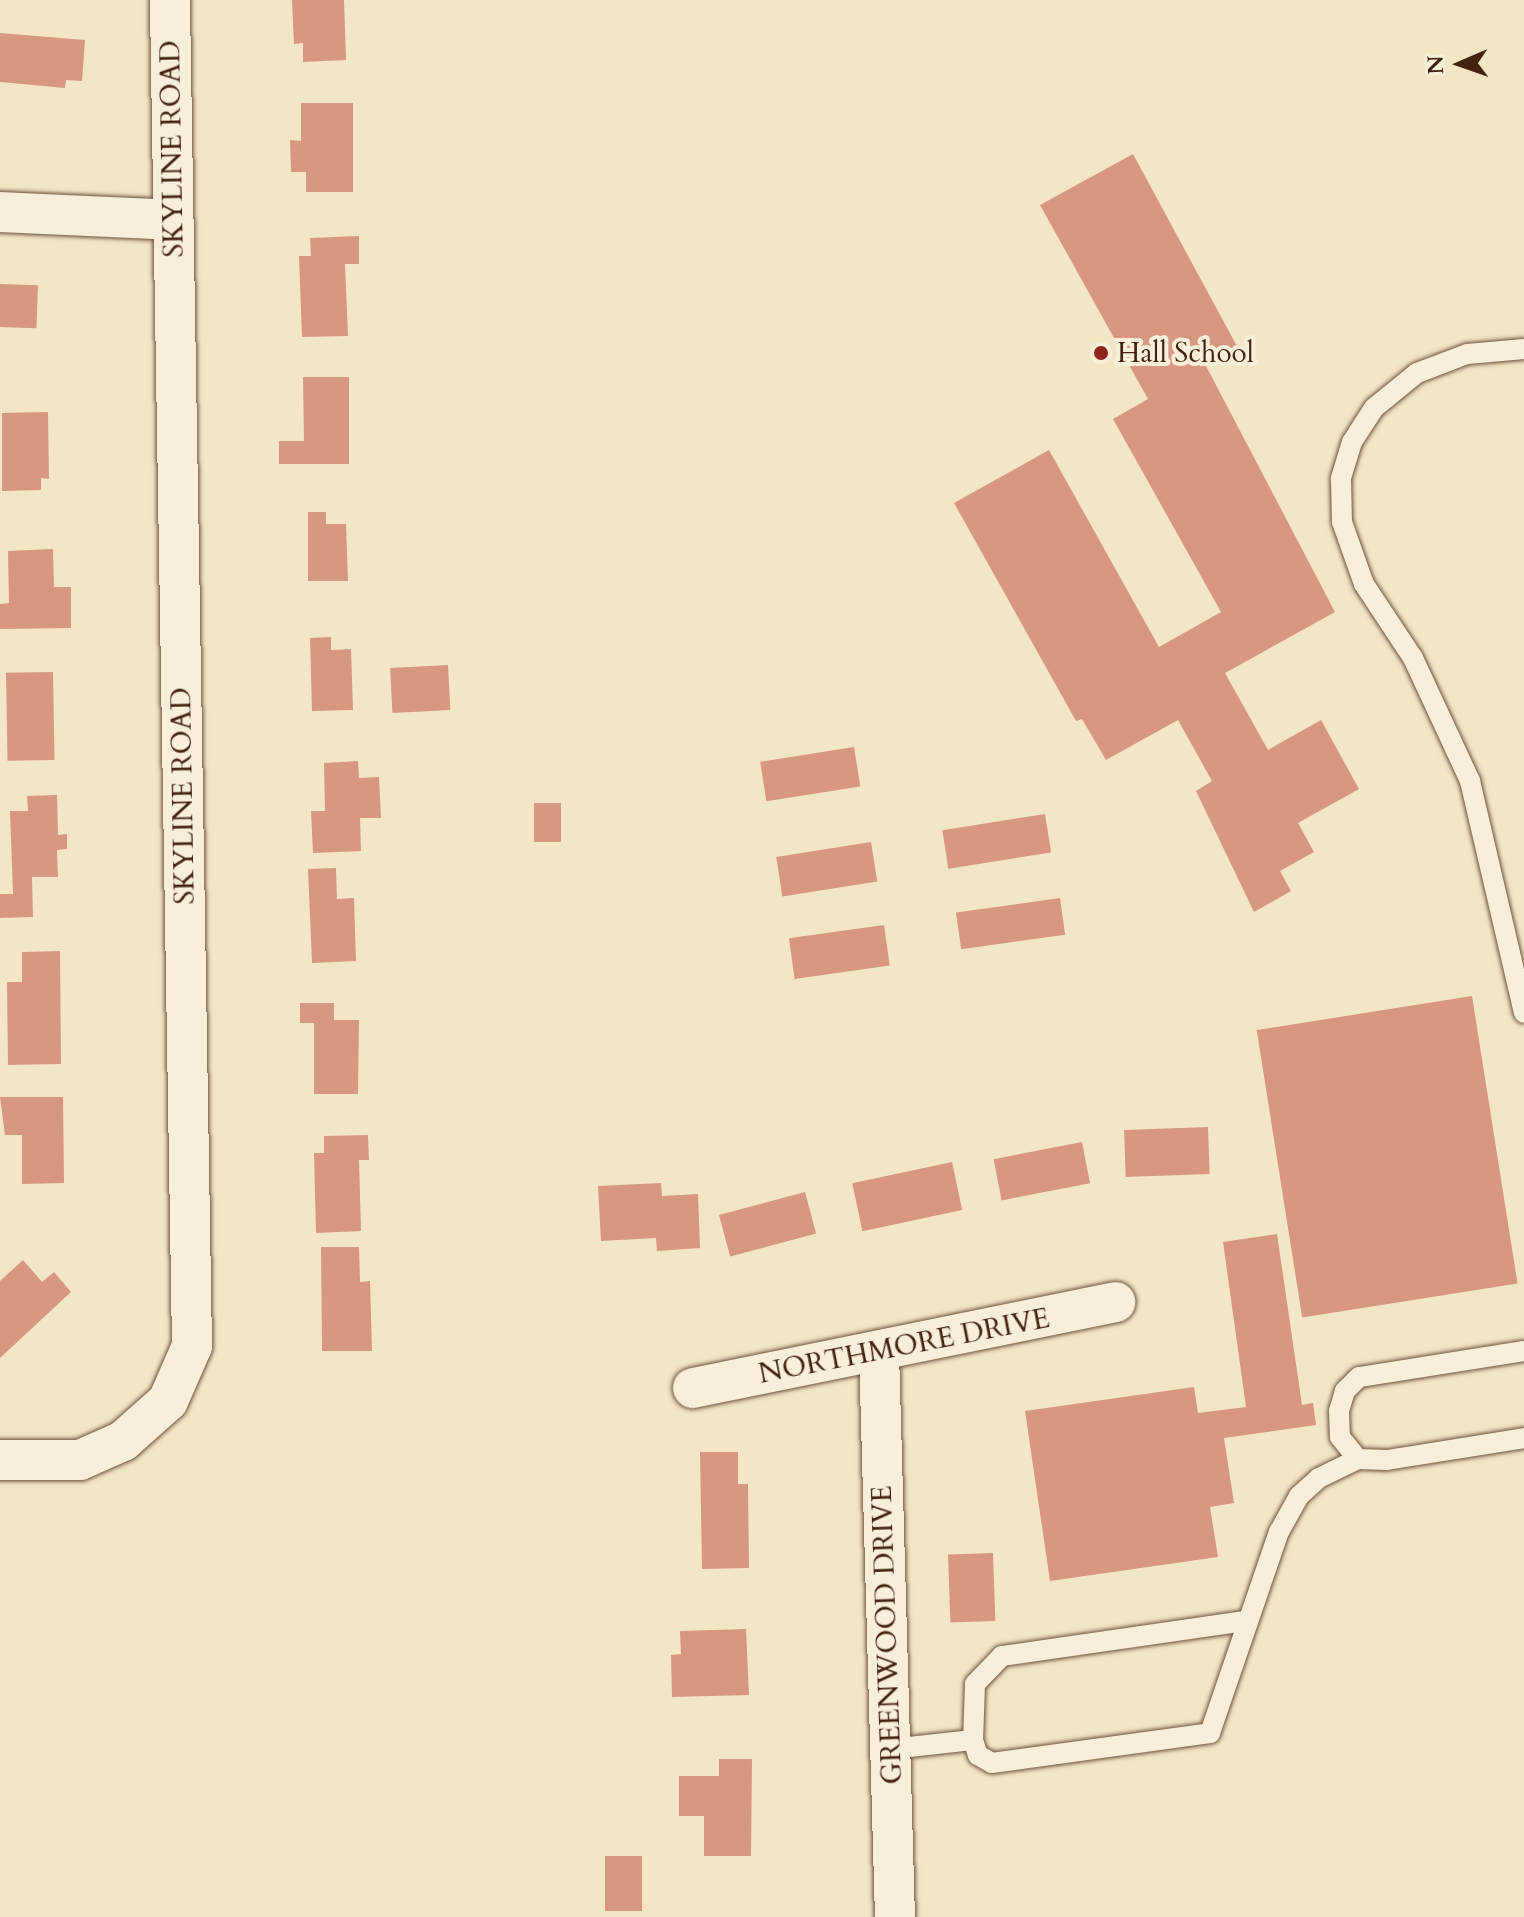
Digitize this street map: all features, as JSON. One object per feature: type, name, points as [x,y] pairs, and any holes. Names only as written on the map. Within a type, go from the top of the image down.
[{"type":"street","name":"SKYLINE ROAD","points":[[0,1460],[80,1460],[123,1441],[168,1401],[192,1346],[170,0]]},
{"type":"street","points":[[0,212],[173,220]]},
{"type":"street","name":"NORTHMORE DRIVE","points":[[693,1388],[1115,1302]]},
{"type":"street","name":"GREENWOOD DRIVE","points":[[879,1352],[895,1917]]},
{"type":"lane","points":[[1524,349],[1467,354],[1417,373],[1374,408],[1352,442],[1341,479],[1342,522],[1364,584],[1413,658],[1470,781],[1524,1013]]},
{"type":"lane","points":[[1358,1459],[1340,1437],[1339,1411],[1345,1391],[1359,1377],[1524,1351]]},
{"type":"lane","points":[[1245,1621],[1002,1656],[975,1684],[973,1740],[978,1755],[992,1763],[1210,1733],[1245,1621],[1279,1532],[1299,1496],[1319,1478],[1358,1459],[1387,1460],[1524,1438]]},
{"type":"lane","points":[[891,1749],[973,1740]]},
{"type":"building","points":[[292,0],[344,0],[346,60],[303,62],[303,43],[294,44]]},
{"type":"building","points":[[0,33],[85,40],[82,81],[66,80],[65,88],[0,82]]},
{"type":"building","points":[[301,103],[353,103],[353,192],[306,192],[306,172],[291,172],[290,140],[301,141]]},
{"type":"building","points":[[1133,154],[1239,350],[1206,366],[1335,612],[1225,673],[1268,750],[1321,720],[1359,789],[1298,823],[1314,852],[1280,871],[1291,891],[1254,912],[1196,791],[1212,781],[1178,720],[1106,760],[1082,719],[1076,721],[954,503],[1049,450],[1159,647],[1221,612],[1113,419],[1148,399],[1040,205]]},
{"type":"building","points":[[359,236],[359,264],[345,264],[348,336],[302,337],[299,256],[311,256],[310,238]]},
{"type":"building","points":[[0,284],[38,285],[36,328],[0,327]]},
{"type":"building","points":[[303,377],[349,377],[349,464],[279,464],[279,441],[304,441]]},
{"type":"building","points":[[48,412],[49,479],[41,478],[41,490],[2,491],[2,413]]},
{"type":"building","points":[[308,512],[326,512],[326,524],[346,524],[348,581],[308,581]]},
{"type":"building","points":[[53,549],[54,587],[71,587],[71,628],[0,629],[0,604],[9,603],[8,551]]},
{"type":"building","points":[[331,637],[331,650],[351,649],[353,710],[312,711],[310,638]]},
{"type":"building","points":[[448,665],[450,710],[392,713],[390,668]]},
{"type":"building","points":[[53,672],[55,760],[8,761],[6,673]]},
{"type":"building","points":[[854,747],[860,787],[766,801],[760,762]]},
{"type":"building","points":[[358,761],[359,778],[379,777],[381,818],[360,818],[361,851],[313,853],[311,811],[325,811],[324,763]]},
{"type":"building","points":[[57,795],[58,835],[67,834],[67,849],[57,850],[58,877],[32,877],[33,917],[0,918],[0,894],[13,894],[10,811],[28,811],[27,796]]},
{"type":"building","points":[[534,803],[561,803],[561,842],[534,842]]},
{"type":"building","points":[[1045,814],[1051,853],[948,869],[942,830]]},
{"type":"building","points":[[871,842],[877,882],[782,897],[776,857]]},
{"type":"building","points":[[336,868],[337,899],[354,898],[356,961],[312,963],[308,869]]},
{"type":"building","points":[[1060,898],[1065,935],[961,949],[956,913]]},
{"type":"building","points":[[884,925],[890,966],[795,979],[789,938]]},
{"type":"building","points":[[60,951],[61,1064],[8,1065],[7,982],[22,982],[22,952]]},
{"type":"building","points":[[1472,996],[1518,1283],[1302,1318],[1257,1030]]},
{"type":"building","points":[[300,1003],[334,1003],[334,1020],[359,1020],[358,1094],[314,1094],[314,1023],[300,1023]]},
{"type":"building","points":[[0,1097],[63,1097],[64,1183],[22,1184],[22,1135],[5,1135]]},
{"type":"building","points":[[1208,1127],[1210,1174],[1126,1177],[1124,1130]]},
{"type":"building","points":[[368,1135],[369,1160],[359,1160],[361,1231],[316,1233],[314,1153],[324,1153],[324,1136]]},
{"type":"building","points":[[1082,1142],[1090,1183],[1002,1200],[994,1159]]},
{"type":"building","points":[[952,1162],[962,1210],[862,1231],[852,1183]]},
{"type":"building","points":[[661,1183],[662,1196],[698,1194],[700,1248],[657,1251],[656,1238],[601,1241],[598,1186]]},
{"type":"building","points":[[805,1192],[816,1234],[730,1257],[719,1215]]},
{"type":"building","points":[[1277,1234],[1302,1405],[1313,1403],[1316,1425],[1224,1438],[1234,1503],[1210,1507],[1218,1557],[1050,1581],[1025,1411],[1194,1387],[1198,1413],[1246,1407],[1223,1242]]},
{"type":"building","points":[[321,1247],[359,1247],[360,1282],[370,1281],[372,1351],[322,1351]]},
{"type":"building","points":[[23,1260],[42,1282],[54,1272],[71,1292],[0,1358],[0,1281]]},
{"type":"building","points":[[700,1452],[738,1452],[738,1484],[748,1484],[749,1568],[702,1569]]},
{"type":"building","points":[[993,1553],[995,1621],[950,1623],[948,1555]]},
{"type":"building","points":[[746,1629],[749,1695],[672,1697],[671,1655],[681,1654],[680,1631]]},
{"type":"building","points":[[719,1759],[752,1759],[751,1856],[704,1856],[704,1816],[679,1816],[679,1776],[719,1776]]},
{"type":"building","points":[[605,1856],[642,1856],[642,1911],[605,1911]]},
{"type":"place","name":"Hall School","points":[[1101,353]]}]
